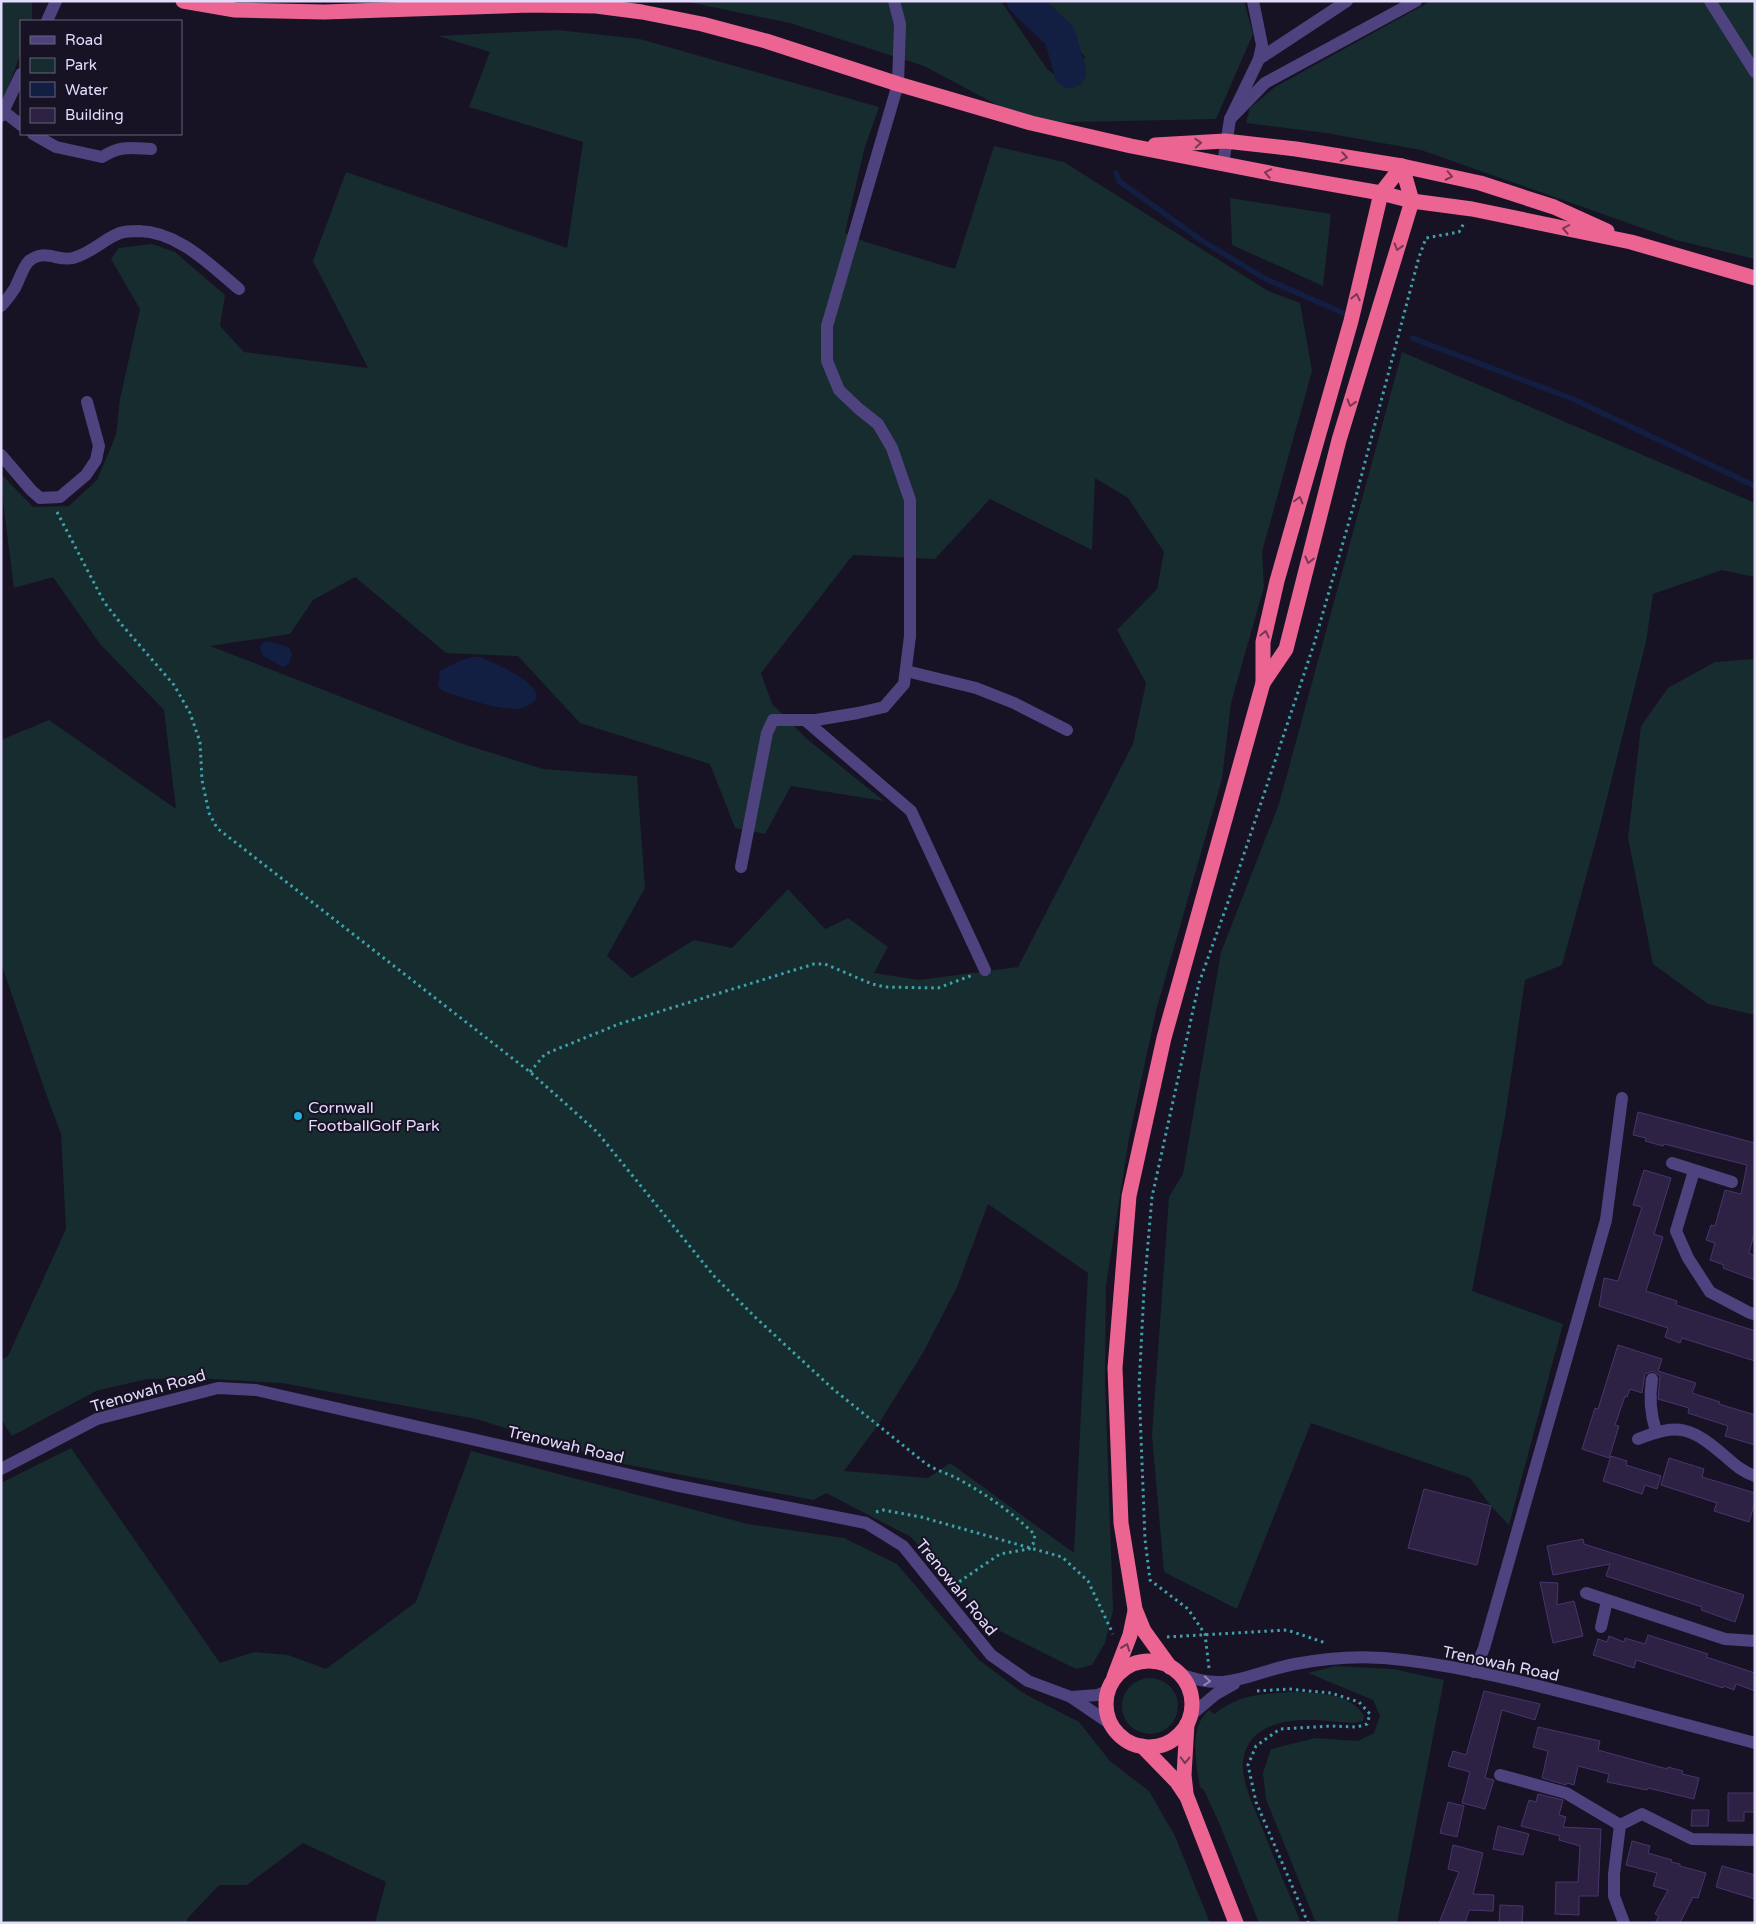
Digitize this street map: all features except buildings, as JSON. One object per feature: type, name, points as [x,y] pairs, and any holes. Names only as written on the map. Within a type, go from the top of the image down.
[{"type":"highway","points":[[183,1],[235,10],[324,12],[530,5],[596,6],[642,12],[702,24],[766,41],[898,84],[1030,123],[1132,146],[1381,193],[1412,201],[1472,209],[1631,242],[1755,278]]},
{"type":"highway","points":[[1132,146],[1225,141],[1296,149],[1402,166],[1480,183],[1554,207],[1631,242]]},
{"type":"highway","points":[[1187,1797],[1184,1775],[1188,1719],[1191,1708],[1190,1693],[1187,1686],[1144,1631],[1135,1609],[1121,1523],[1115,1368],[1129,1196],[1164,1038],[1264,683],[1263,642],[1277,581],[1351,321],[1381,193],[1402,166]]},
{"type":"highway","points":[[1264,683],[1286,649],[1340,440],[1412,201],[1402,166]]},
{"type":"highway","points":[[1135,1609],[1129,1640],[1106,1697],[1107,1712],[1112,1725],[1122,1737],[1142,1746],[1177,1782],[1187,1797],[1236,1923]]},
{"type":"highway","points":[[1110,1686],[1123,1670],[1138,1663],[1154,1662],[1174,1670]]},
{"type":"highway","points":[[1142,1746],[1157,1746],[1165,1743],[1178,1735],[1188,1719]]},
{"type":"street","points":[[47,20],[56,1]]},
{"type":"street","points":[[741,867],[767,733],[773,720],[804,720],[858,713],[884,707],[904,684],[910,636],[910,500],[892,448],[878,424],[840,390],[827,361],[827,326],[898,84],[900,24],[894,1]]},
{"type":"street","points":[[1223,164],[1225,141],[1230,119],[1259,59],[1262,45],[1253,1]]},
{"type":"street","points":[[1259,59],[1347,1]]},
{"type":"street","points":[[1230,119],[1265,83],[1416,1]]},
{"type":"street","points":[[1710,1],[1755,72]]},
{"type":"street","points":[[20,76],[2,114],[20,124]]},
{"type":"street","points":[[35,135],[56,147],[102,157],[114,150],[126,147],[151,149]]},
{"type":"street","points":[[1,306],[14,290],[28,262],[38,256],[53,255],[70,259],[85,254],[120,232],[131,231],[150,232],[172,238],[239,289]]},
{"type":"street","points":[[1,456],[40,498],[60,497],[86,475],[96,460],[99,446],[87,402]]},
{"type":"street","points":[[906,671],[976,688],[1014,703],[1067,730]]},
{"type":"street","points":[[804,720],[911,811],[985,970]]},
{"type":"street","points":[[1474,1672],[1484,1648],[1606,1220],[1622,1098]]},
{"type":"street","points":[[1672,1163],[1732,1182]]},
{"type":"street","points":[[1694,1170],[1676,1231],[1688,1258],[1710,1292],[1755,1314]]},
{"type":"street","points":[[1652,1379],[1649,1398],[1656,1432]]},
{"type":"street","name":"Trenowah Road","points":[[1,1469],[98,1419],[218,1388],[256,1390],[674,1485],[866,1523],[903,1546],[943,1593],[991,1655],[1028,1681],[1070,1697],[1112,1725]]},
{"type":"street","points":[[1638,1439],[1656,1432],[1681,1428],[1703,1438],[1744,1472],[1755,1476]]},
{"type":"street","points":[[1586,1593],[1725,1639],[1755,1641]]},
{"type":"street","points":[[1601,1627],[1607,1601]]},
{"type":"street","name":"Trenowah Road","points":[[1188,1719],[1216,1694],[1238,1681],[1293,1664],[1344,1657],[1404,1660],[1518,1680],[1755,1743]]},
{"type":"street","name":"Trenowah Road","points":[[1174,1670],[1196,1681],[1238,1681]]},
{"type":"street","name":"Trenowah Road","points":[[1070,1697],[1098,1695],[1110,1686]]},
{"type":"street","points":[[1500,1775],[1566,1793],[1620,1825]]},
{"type":"street","points":[[1620,1825],[1642,1814],[1692,1839],[1755,1840]]},
{"type":"street","points":[[1620,1825],[1614,1874],[1614,1896],[1624,1923]]},
{"type":"path","points":[[1210,1682],[1205,1634],[1188,1608],[1150,1580],[1145,1538],[1139,1387],[1144,1290],[1152,1197],[1199,983],[1314,644],[1361,477],[1419,257],[1426,238],[1459,232],[1472,209]]},
{"type":"path","points":[[50,498],[104,602],[174,685],[190,713],[200,742],[202,780],[209,813],[217,828],[530,1072],[597,1132],[714,1276],[755,1317],[833,1389],[925,1463],[935,1470],[958,1478],[1022,1522],[1035,1535],[1030,1549]]},
{"type":"path","points":[[530,1072],[545,1054],[619,1024],[814,964],[825,964],[878,986],[912,989],[938,988],[985,970]]},
{"type":"path","points":[[850,1520],[883,1510],[921,1517],[1062,1557],[1088,1581],[1116,1641],[1129,1640]]},
{"type":"path","points":[[943,1593],[1000,1554],[1030,1549]]},
{"type":"path","points":[[1149,1638],[1287,1630],[1331,1644],[1344,1657]]},
{"type":"path","points":[[1251,1692],[1290,1688],[1331,1693],[1359,1702],[1370,1714],[1367,1724],[1357,1727],[1331,1726],[1280,1729],[1256,1746],[1248,1765],[1256,1802],[1308,1923]]},
{"type":"green space","points":[[1,1],[32,1],[32,20],[20,20],[20,55],[1,108]]},
{"type":"green space","points":[[683,1],[1001,1],[1047,69],[1070,86],[1082,79],[1080,65],[1085,57],[1042,1],[1244,1],[1253,34],[1216,119],[1031,123],[924,66],[790,23]]},
{"type":"green space","points":[[1431,1],[1755,1],[1755,259],[1676,240],[1421,150],[1326,133],[1246,123],[1250,108],[1275,87]]},
{"type":"green space","points":[[557,30],[640,39],[879,107],[864,150],[845,233],[866,242],[955,269],[994,146],[1064,162],[1268,291],[1300,303],[1312,371],[1262,552],[1264,587],[1231,703],[1222,779],[1156,1011],[1129,1138],[1106,1286],[1105,1380],[1113,1610],[1105,1643],[1092,1665],[1076,1669],[992,1627],[911,1537],[826,1493],[814,1500],[619,1463],[476,1419],[282,1383],[193,1378],[147,1379],[96,1391],[12,1436],[1,1419],[1,1360],[8,1356],[66,1229],[61,1134],[1,963],[1,740],[49,720],[176,809],[164,710],[100,644],[53,577],[14,588],[1,474],[33,507],[69,506],[97,480],[116,435],[120,399],[140,309],[111,259],[119,248],[152,244],[175,252],[225,295],[220,326],[244,352],[368,368],[313,261],[346,172],[567,248],[583,142],[469,107],[490,52],[438,36]],"holes":[[[1095,478],[1128,498],[1164,552],[1157,589],[1117,630],[1146,683],[1133,744],[1018,967],[919,980],[874,973],[888,947],[848,918],[825,929],[788,889],[732,948],[694,940],[632,978],[607,956],[645,888],[637,776],[543,769],[460,743],[210,646],[290,634],[313,600],[355,577],[446,653],[518,656],[580,723],[710,764],[735,828],[765,834],[791,786],[884,801],[807,739],[772,704],[761,673],[853,555],[935,559],[990,499],[1092,550]],[[988,1204],[1088,1273],[1074,1553],[950,1463],[928,1478],[844,1471],[878,1425],[924,1351],[957,1287]]]},
{"type":"green space","points":[[1230,198],[1331,214],[1323,286],[1232,245]]},
{"type":"green space","points":[[1402,352],[1755,503],[1755,577],[1722,570],[1653,594],[1646,642],[1601,822],[1562,965],[1525,980],[1505,1118],[1472,1291],[1563,1324],[1509,1525],[1491,1506],[1470,1478],[1311,1423],[1237,1609],[1164,1572],[1152,1435],[1169,1197],[1183,1174],[1221,952],[1279,804]]},
{"type":"green space","points":[[1755,659],[1755,1015],[1708,1004],[1653,964],[1628,838],[1641,726],[1668,688],[1715,662]]},
{"type":"green space","points":[[71,1448],[220,1663],[254,1652],[288,1655],[326,1669],[416,1602],[471,1451],[748,1524],[844,1538],[897,1564],[979,1660],[1023,1693],[1079,1722],[1110,1761],[1149,1791],[1175,1836],[1210,1923],[375,1923],[386,1882],[303,1843],[247,1885],[219,1885],[187,1919],[187,1923],[11,1923],[1,1920],[1,1483]]},
{"type":"green space","points":[[1335,1666],[1393,1669],[1444,1680],[1397,1923],[1316,1923],[1266,1799],[1263,1773],[1271,1749],[1315,1738],[1358,1741],[1374,1733],[1380,1716],[1373,1700],[1308,1673]]},
{"type":"green space","points":[[1145,1678],[1155,1678],[1170,1686],[1176,1695],[1178,1706],[1176,1717],[1170,1726],[1155,1734],[1145,1734],[1134,1729],[1127,1722],[1122,1711],[1122,1701],[1127,1690],[1134,1683]]},
{"type":"green space","points":[[1288,1692],[1319,1693],[1341,1698],[1358,1708],[1364,1716],[1363,1721],[1354,1723],[1306,1720],[1281,1723],[1270,1726],[1260,1732],[1248,1744],[1243,1761],[1246,1786],[1301,1923],[1259,1923],[1220,1825],[1204,1790],[1200,1787],[1195,1746],[1196,1736],[1202,1717],[1209,1710],[1214,1714],[1241,1699]]},
{"type":"water","points":[[267,641],[289,647],[292,654],[289,664],[283,667],[263,656],[260,647]]},
{"type":"water","points":[[480,657],[516,674],[526,681],[537,694],[535,701],[518,709],[509,709],[480,703],[443,691],[438,686],[440,671],[459,661]]},
{"type":"waterway","points":[[1023,1],[1060,36],[1070,72]]},
{"type":"waterway","points":[[1116,173],[1119,181],[1201,240],[1264,278],[1343,313]]},
{"type":"waterway","points":[[1412,338],[1573,399],[1755,486]]},
{"type":"place","name":"Cornwall FootballGolf Park","points":[[298,1116]]}]
